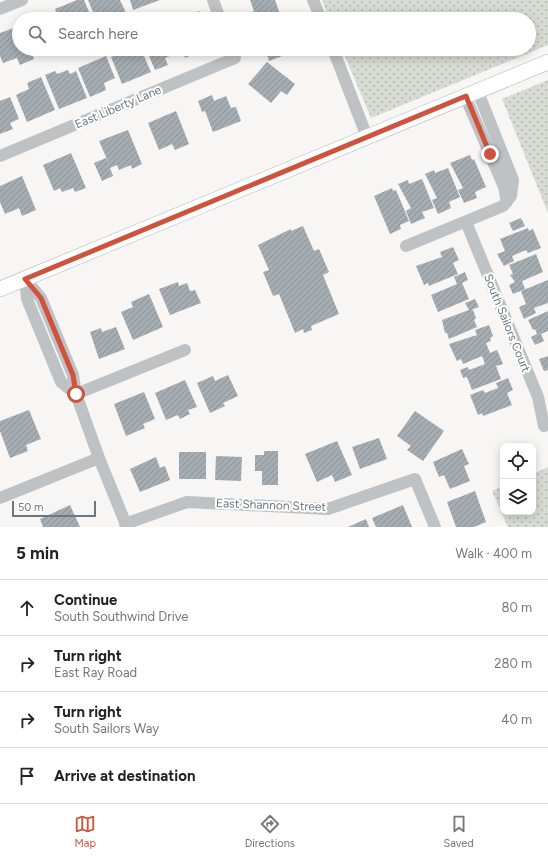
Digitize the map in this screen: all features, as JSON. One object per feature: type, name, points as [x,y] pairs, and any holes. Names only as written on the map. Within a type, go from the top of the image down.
[{"type":"main road","points":[[0,289],[548,62]]},
{"type":"street","points":[[0,9],[22,0]]},
{"type":"street","points":[[213,0],[217,12]]},
{"type":"street","points":[[313,0],[318,12]]},
{"type":"street","name":"East Liberty Lane","points":[[0,156],[229,56]]},
{"type":"street","points":[[335,56],[367,137]]},
{"type":"street","points":[[406,246],[503,206],[507,202],[495,152],[472,94]]},
{"type":"street","name":"South Sailors Court","points":[[466,222],[538,397],[544,426]]},
{"type":"street","points":[[25,279],[27,299],[61,382],[76,394],[99,458],[126,525]]},
{"type":"street","points":[[76,394],[185,350]]},
{"type":"street","points":[[0,498],[99,458]]},
{"type":"street","name":"East Shannon Street","points":[[126,525],[187,502],[328,509],[415,479],[435,527]]},
{"type":"shaded area","points":[[322,0],[548,0],[548,45],[536,50],[536,12],[326,12]]},
{"type":"shaded area","points":[[345,56],[521,56],[371,118]]},
{"type":"shaded area","points":[[548,80],[548,213],[502,99]]},
{"type":"shaded area","points":[[548,467],[548,527],[508,527],[503,515],[536,515],[536,473]]},
{"type":"shaded area","points":[[500,487],[500,509],[492,491]]},
{"type":"building","points":[[77,0],[84,0],[89,12],[56,12],[55,9]]},
{"type":"building","points":[[88,0],[120,0],[126,12],[93,12]]},
{"type":"building","points":[[130,0],[160,0],[133,10]]},
{"type":"building","points":[[250,0],[275,0],[279,12],[252,12],[254,11]]},
{"type":"building","points":[[12,29],[12,56],[33,56],[34,59],[20,65],[17,58],[3,63],[0,56],[0,33]]},
{"type":"building","points":[[106,56],[115,78],[104,83],[106,90],[90,97],[78,68]]},
{"type":"building","points":[[144,56],[151,72],[122,84],[111,57]]},
{"type":"building","points":[[149,56],[170,56],[165,58],[168,65],[155,70]]},
{"type":"building","points":[[267,56],[282,56],[269,61]]},
{"type":"building","points":[[267,62],[295,84],[287,95],[281,91],[271,103],[248,84]]},
{"type":"building","points":[[68,70],[70,74],[76,71],[87,98],[59,109],[45,75],[55,71],[57,74]]},
{"type":"building","points":[[41,77],[55,110],[27,122],[16,95],[29,89],[27,83]]},
{"type":"building","points":[[212,95],[214,101],[226,96],[231,108],[236,107],[241,121],[213,132],[205,111],[202,112],[198,101]]},
{"type":"building","points":[[10,97],[19,119],[10,123],[13,129],[0,134],[0,101]]},
{"type":"building","points":[[176,111],[189,144],[175,150],[172,144],[159,150],[148,123]]},
{"type":"building","points":[[128,130],[142,164],[132,169],[131,165],[119,170],[117,165],[110,168],[113,176],[102,181],[94,163],[106,158],[110,166],[99,141]]},
{"type":"building","points":[[71,153],[86,188],[75,192],[73,188],[62,192],[60,188],[54,191],[43,165]]},
{"type":"building","points":[[470,155],[472,160],[474,159],[486,187],[475,192],[477,198],[464,203],[458,190],[463,188],[450,163]]},
{"type":"building","points":[[448,168],[460,197],[449,202],[451,208],[438,214],[432,200],[437,198],[425,174],[434,170],[435,173]]},
{"type":"building","points":[[22,176],[36,210],[22,216],[19,208],[5,214],[0,202],[0,186]]},
{"type":"building","points":[[422,179],[434,208],[422,212],[425,218],[411,224],[406,211],[411,208],[398,184],[408,180],[409,184]]},
{"type":"building","points":[[392,188],[393,191],[396,190],[409,221],[400,225],[401,229],[390,234],[374,196]]},
{"type":"building","points":[[521,218],[525,226],[513,231],[509,223]]},
{"type":"building","points":[[303,226],[314,251],[319,249],[329,272],[323,275],[339,314],[311,326],[312,330],[304,333],[303,329],[295,333],[279,294],[273,296],[263,272],[269,270],[258,245],[291,229],[291,231]]},
{"type":"building","points":[[528,228],[529,231],[533,229],[541,248],[528,253],[526,250],[512,256],[514,261],[504,266],[497,254],[505,251],[500,239]]},
{"type":"building","points":[[453,247],[459,260],[453,263],[458,274],[429,286],[428,283],[424,285],[416,266],[442,257],[440,252]]},
{"type":"building","points":[[536,254],[543,272],[522,281],[525,289],[513,294],[509,285],[515,282],[510,275],[513,274],[509,265]]},
{"type":"building","points":[[465,272],[468,280],[462,283],[469,299],[438,312],[431,295],[457,284],[454,277]]},
{"type":"building","points":[[548,280],[548,303],[534,308],[536,313],[524,319],[519,307],[526,304],[521,291]]},
{"type":"building","points":[[178,282],[179,286],[187,283],[190,291],[195,290],[201,303],[170,315],[159,289]]},
{"type":"building","points":[[149,294],[163,327],[133,340],[121,312],[133,307],[131,302]]},
{"type":"building","points":[[475,299],[479,307],[471,310],[473,310],[476,318],[474,320],[477,327],[449,339],[447,333],[445,333],[442,320],[469,310],[465,303]]},
{"type":"building","points":[[548,311],[548,331],[541,334],[544,341],[535,345],[531,337],[537,334],[535,329],[533,330],[528,320]]},
{"type":"building","points":[[489,325],[493,336],[490,338],[491,341],[486,343],[490,353],[497,350],[503,364],[496,366],[501,379],[472,390],[467,377],[463,378],[460,370],[468,367],[469,370],[485,364],[482,356],[463,364],[461,359],[457,361],[449,344],[477,335],[475,330]]},
{"type":"building","points":[[116,327],[125,349],[99,359],[90,332],[101,328],[102,332]]},
{"type":"building","points":[[548,356],[548,370],[544,371],[539,359]]},
{"type":"building","points":[[228,375],[238,396],[223,403],[225,406],[210,413],[197,383],[213,376],[215,381]]},
{"type":"building","points":[[508,378],[513,390],[507,393],[512,405],[483,416],[482,413],[478,415],[470,395],[483,390],[485,393],[498,388],[496,383]]},
{"type":"building","points":[[185,380],[197,407],[188,410],[190,414],[180,419],[178,415],[166,420],[155,393]]},
{"type":"building","points":[[144,392],[155,419],[143,424],[145,428],[126,436],[114,404]]},
{"type":"building","points":[[29,410],[41,439],[26,445],[28,451],[10,458],[0,431],[0,421]]},
{"type":"building","points":[[415,411],[444,431],[423,461],[407,450],[411,446],[397,436]]},
{"type":"building","points":[[379,438],[387,459],[360,469],[352,447]]},
{"type":"building","points":[[337,441],[352,475],[335,482],[332,475],[317,482],[305,454]]},
{"type":"building","points":[[462,449],[469,464],[464,466],[470,481],[450,489],[444,475],[439,477],[433,462]]},
{"type":"building","points":[[264,451],[278,451],[278,485],[262,485],[262,471],[255,471],[255,455],[264,455]]},
{"type":"building","points":[[179,452],[206,452],[206,479],[179,479]]},
{"type":"building","points":[[216,456],[242,457],[241,481],[215,480]]},
{"type":"building","points":[[156,457],[160,468],[165,466],[170,480],[140,492],[130,469]]},
{"type":"building","points":[[475,491],[486,522],[474,527],[456,527],[447,502]]},
{"type":"building","points":[[70,505],[80,527],[43,527],[40,519]]},
{"type":"building","points":[[403,505],[412,527],[376,527],[372,518]]},
{"type":"building","points":[[366,519],[369,527],[348,527]]},
{"type":"route","points":[[76,394],[73,375],[41,298],[25,279],[466,96],[490,154]]}]
